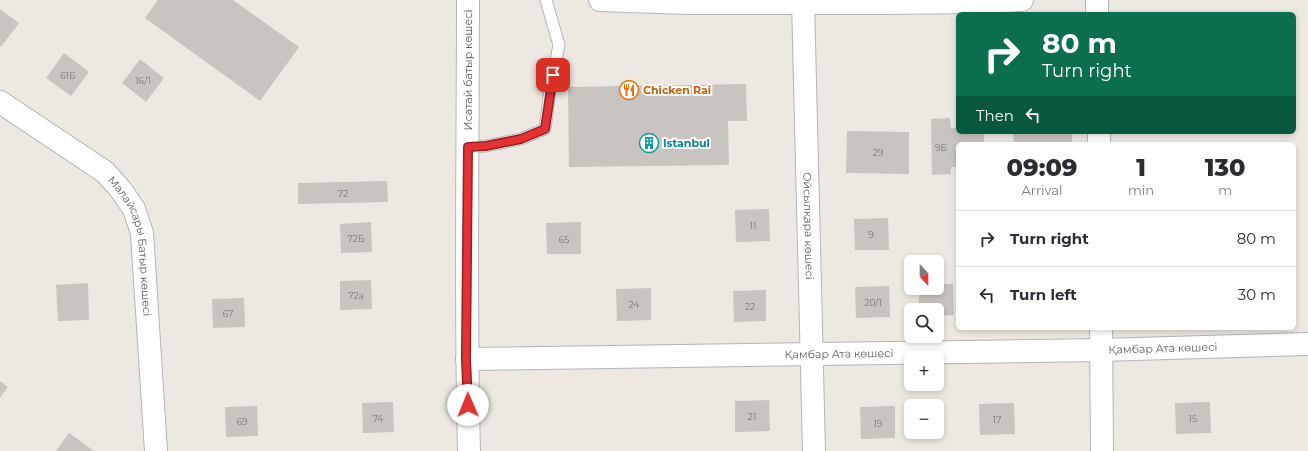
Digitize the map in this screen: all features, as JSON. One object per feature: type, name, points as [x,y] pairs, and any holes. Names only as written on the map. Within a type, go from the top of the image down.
[{"type":"street","name":"Исатай батыр көшесі","points":[[468,0],[466,359],[469,451]]},
{"type":"street","points":[[600,0],[686,3],[803,1],[888,4],[1022,0]]},
{"type":"street","points":[[1097,0],[1097,12]]},
{"type":"street","name":"Ойсылқара көшесі","points":[[803,1],[814,451]]},
{"type":"street","name":"Малайсары Батыр көшесі","points":[[0,102],[105,172],[134,209],[142,233],[156,451]]},
{"type":"street","points":[[1101,330],[1102,451]]},
{"type":"street","name":"Қамбар Ата көшесі","points":[[466,359],[1101,350],[1308,344]]},
{"type":"lane","points":[[468,147],[486,146],[521,139],[545,129],[550,90],[559,45],[546,0]]},
{"type":"building","points":[[158,0],[233,0],[299,47],[260,101],[145,18]]},
{"type":"building","points":[[0,9],[19,23],[1,47],[0,46]]},
{"type":"building","points":[[64,53],[89,72],[71,96],[46,78]]},
{"type":"building","points":[[140,59],[164,78],[146,102],[122,83]]},
{"type":"building","name":"Istanbul","points":[[746,84],[747,121],[728,121],[729,165],[569,167],[568,87]]},
{"type":"building","points":[[950,118],[951,128],[956,128],[956,134],[984,134],[984,142],[956,142],[956,167],[951,167],[951,174],[932,175],[931,119]]},
{"type":"building","points":[[847,131],[909,132],[909,174],[846,173]]},
{"type":"building","points":[[1013,134],[1072,134],[1072,142],[1014,142]]},
{"type":"building","points":[[387,181],[388,202],[298,204],[298,183]]},
{"type":"building","points":[[769,209],[770,241],[736,242],[735,210]]},
{"type":"building","points":[[888,218],[889,250],[855,250],[854,219]]},
{"type":"building","points":[[371,222],[372,252],[341,253],[340,224]]},
{"type":"building","points":[[581,222],[581,254],[547,254],[546,223]]},
{"type":"building","points":[[371,280],[372,309],[340,310],[340,281]]},
{"type":"building","points":[[88,283],[89,320],[58,321],[56,285]]},
{"type":"building","points":[[944,284],[953,284],[954,315],[944,316],[944,303],[919,303],[919,295],[944,295]]},
{"type":"building","points":[[889,286],[890,317],[856,318],[855,287]]},
{"type":"building","points":[[651,288],[651,320],[617,321],[616,289]]},
{"type":"building","points":[[766,290],[766,321],[734,322],[733,291]]},
{"type":"building","points":[[244,298],[245,327],[213,328],[212,299]]},
{"type":"building","points":[[0,381],[8,387],[0,398]]},
{"type":"building","points":[[769,400],[770,431],[735,432],[735,401]]},
{"type":"building","points":[[393,402],[394,432],[363,433],[362,403]]},
{"type":"building","points":[[1210,402],[1211,433],[1176,434],[1175,403]]},
{"type":"building","points":[[1014,403],[1015,434],[980,435],[979,404]]},
{"type":"building","points":[[257,406],[258,436],[226,437],[225,407]]},
{"type":"building","points":[[895,406],[895,438],[861,439],[860,407]]},
{"type":"building","points":[[69,433],[94,451],[56,451]]},
{"type":"place","name":"Chicken Rai","points":[[629,90]]},
{"type":"place","name":"Istanbul","points":[[649,143]]},
{"type":"route","points":[[468,405],[466,359],[468,147],[486,146],[521,139],[545,129],[553,75]]}]
